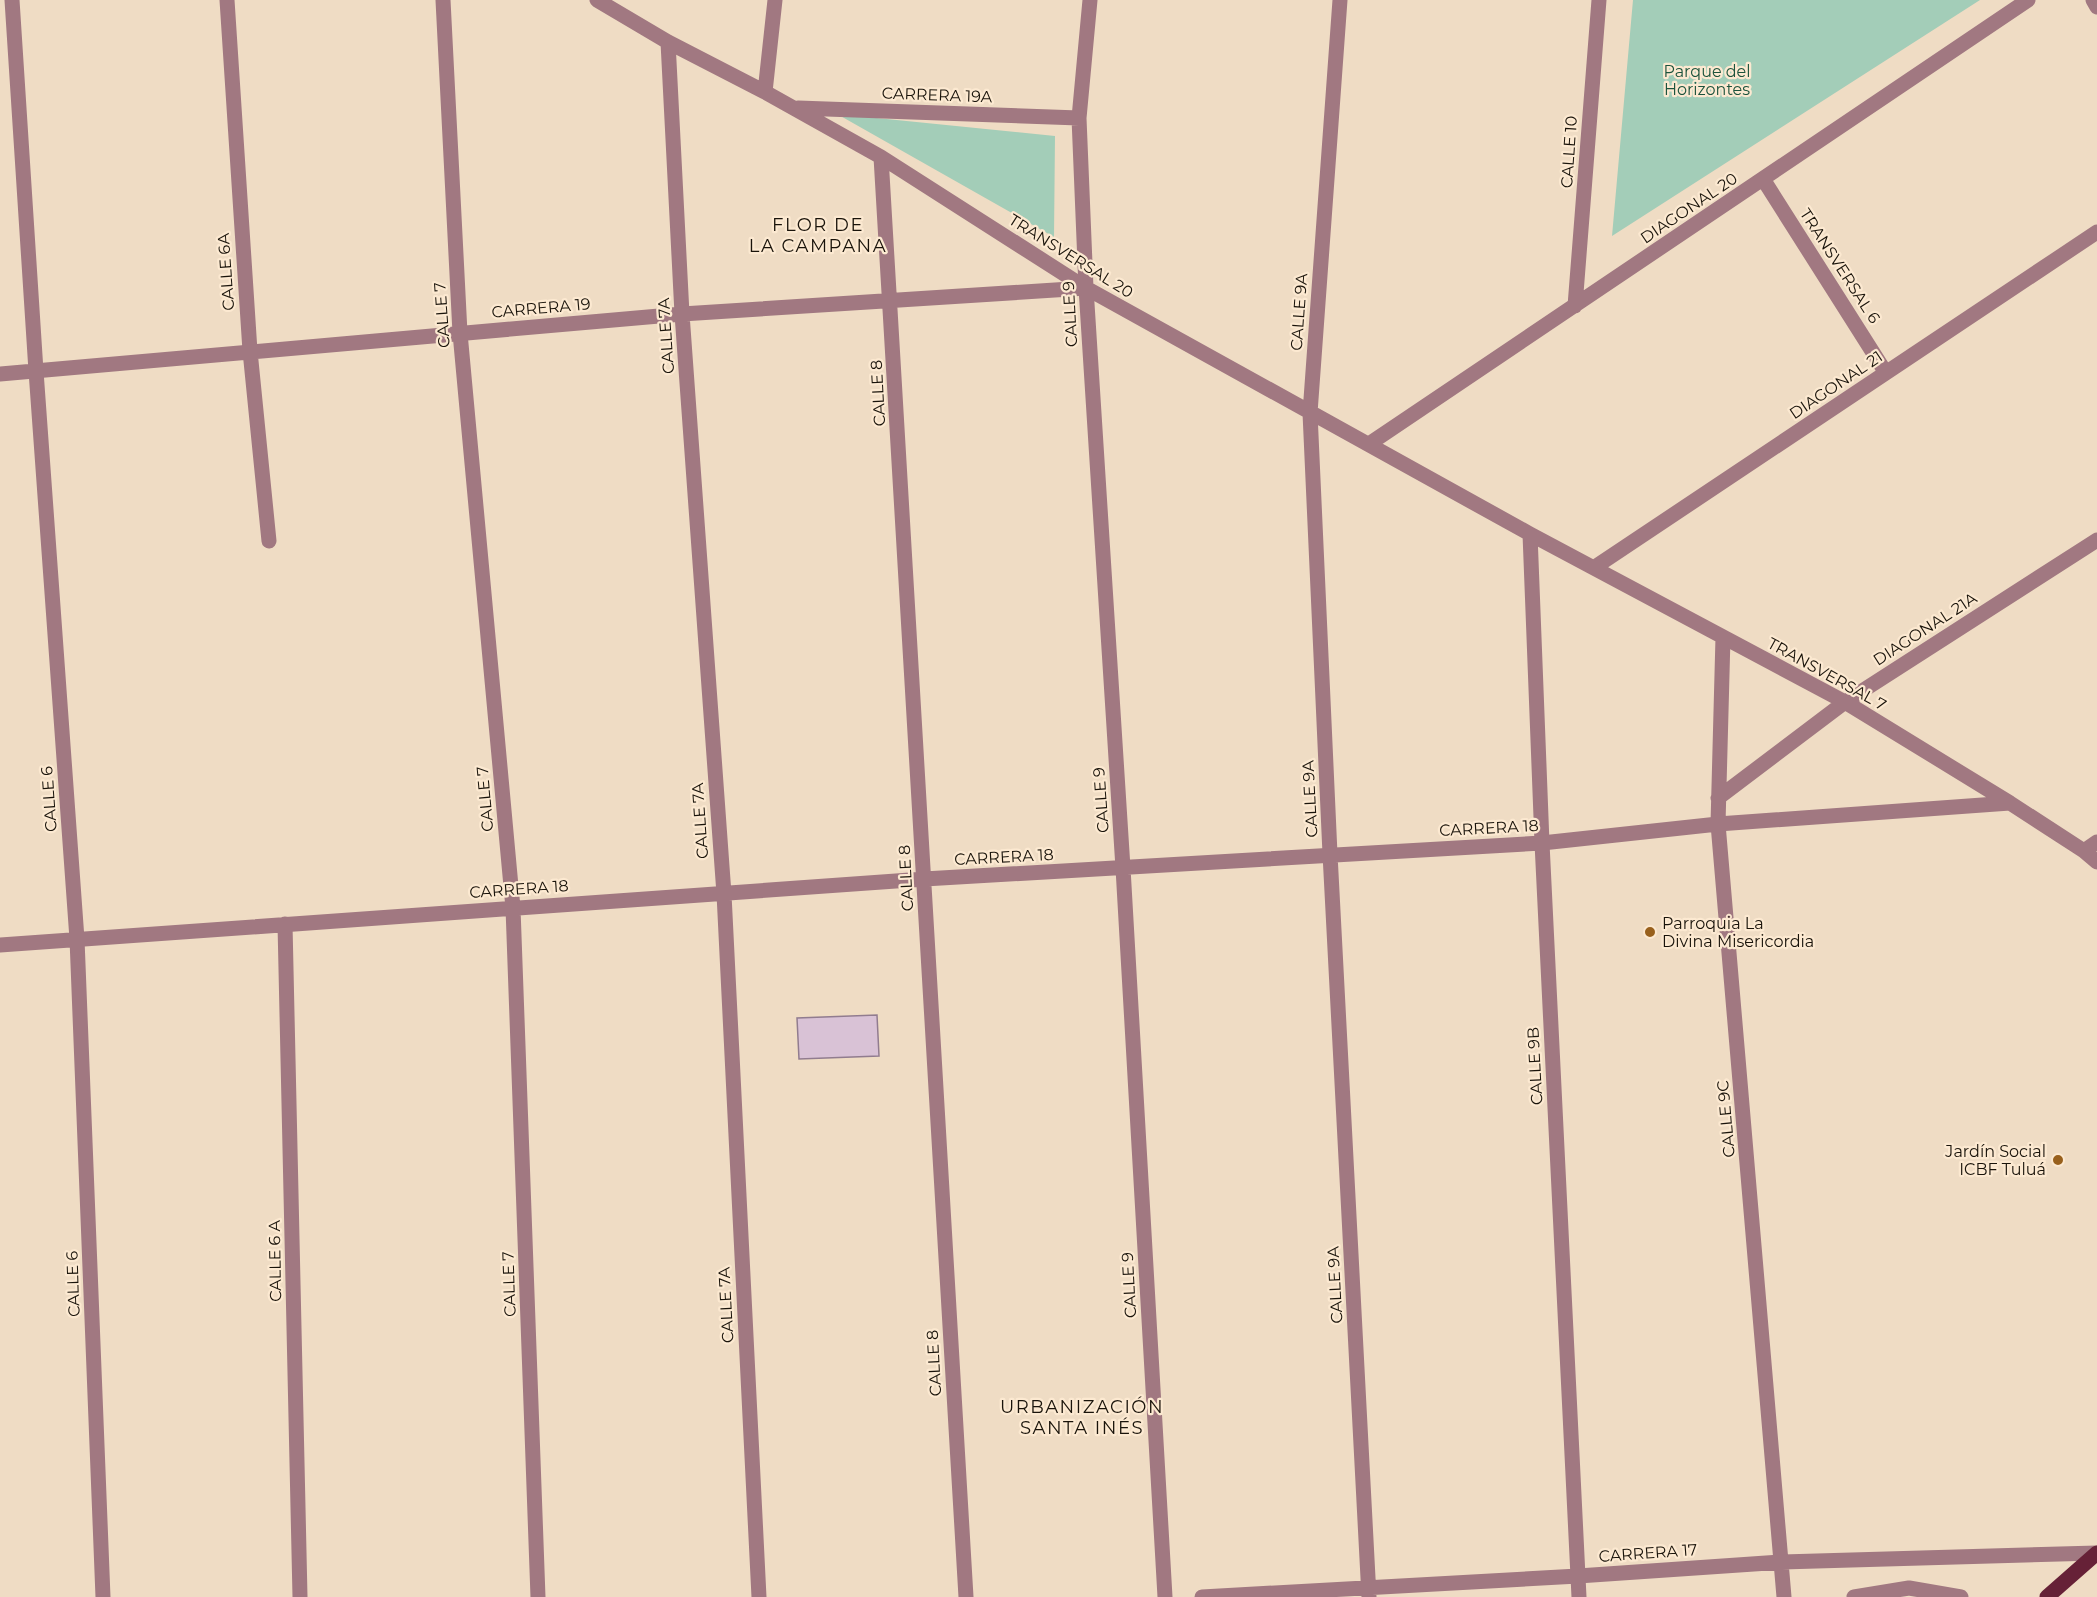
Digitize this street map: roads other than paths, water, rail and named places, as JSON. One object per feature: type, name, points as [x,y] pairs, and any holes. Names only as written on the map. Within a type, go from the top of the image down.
[{"type":"main road","points":[[2047,1597],[2097,1553]]},
{"type":"street","name":"CALLE 6","points":[[12,0],[77,939],[103,1597]]},
{"type":"street","name":"CALLE 6A","points":[[227,0],[250,351],[269,541]]},
{"type":"street","name":"CALLE 7","points":[[443,0],[460,333],[513,908],[538,1597]]},
{"type":"street","name":"TRANSVERSAL 20","points":[[597,0],[668,42],[765,92],[881,157],[1086,288],[1530,534]]},
{"type":"street","points":[[765,92],[775,0]]},
{"type":"street","name":"CALLE 9","points":[[1090,0],[1079,118],[1086,288],[1166,1597]]},
{"type":"street","name":"CALLE 9A","points":[[1340,0],[1310,413],[1330,855],[1369,1592]]},
{"type":"street","name":"CALLE 10","points":[[1575,306],[1599,0]]},
{"type":"street","name":"DIAGONAL 20","points":[[1369,444],[2028,0]]},
{"type":"street","points":[[2092,0],[2097,7]]},
{"type":"street","name":"CALLE 7A","points":[[668,42],[682,314],[724,894],[759,1597]]},
{"type":"street","name":"CARRERA 19A","points":[[794,108],[1079,118]]},
{"type":"street","name":"CALLE 8","points":[[881,157],[966,1597]]},
{"type":"street","name":"TRANSVERSAL 6","points":[[1763,179],[1887,373]]},
{"type":"street","name":"DIAGONAL 21","points":[[1595,567],[2097,232]]},
{"type":"street","name":"CARRERA 19","points":[[0,375],[682,314],[1086,288]]},
{"type":"street","name":"TRANSVERSAL 7","points":[[1530,534],[1845,702],[2010,803],[2091,846],[2097,862]]},
{"type":"street","name":"CALLE 9B","points":[[1530,534],[1542,843],[1579,1597]]},
{"type":"street","name":"DIAGONAL 21A","points":[[1718,798],[1845,702],[2097,540]]},
{"type":"street","name":"CALLE 9C","points":[[1723,637],[1718,824],[1784,1597]]},
{"type":"street","name":"CARRERA 18","points":[[0,945],[924,879],[1542,843],[1718,824],[2010,803]]},
{"type":"street","name":"CALLE 6 A","points":[[285,924],[300,1597]]},
{"type":"street","name":"CARRERA 17","points":[[1202,1597],[1369,1592],[1782,1562],[2097,1553]]},
{"type":"street","points":[[1854,1597],[1909,1587],[1961,1597]]},
{"type":"place","name":"Parroquia La Divina Misericordia","points":[[1650,932]]},
{"type":"place","name":"Jardín Social ICBF Tuluá","points":[[2058,1160]]},
{"type":"district","name":"FLOR DE LA CAMPANA","points":[[818,235]]},
{"type":"district","name":"URBANIZACIÓN SANTA INÉS","points":[[1082,1417]]},
{"type":"park label","name":"Parque del Horizontes","points":[[1707,80]]}]
